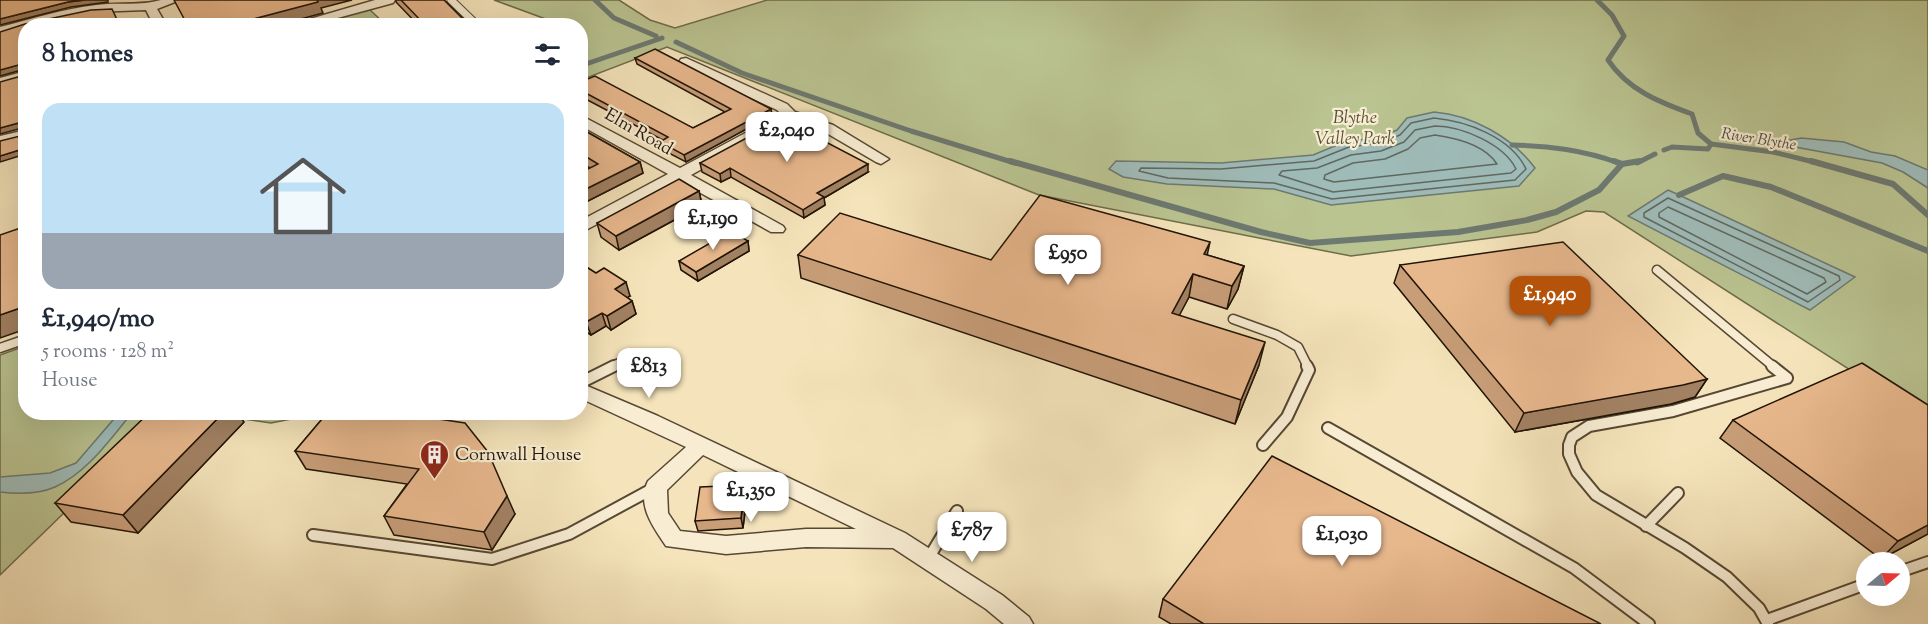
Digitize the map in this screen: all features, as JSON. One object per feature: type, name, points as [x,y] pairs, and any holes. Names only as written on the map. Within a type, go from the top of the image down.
[{"type":"street","points":[[52,18],[104,5],[126,4],[150,8],[174,0]]},
{"type":"street","points":[[322,18],[388,0]]},
{"type":"street","points":[[150,8],[156,18]]},
{"type":"street","points":[[0,31],[18,26]]},
{"type":"street","points":[[686,62],[782,107],[790,115],[828,128],[880,159]]},
{"type":"street","points":[[0,82],[18,77]]},
{"type":"street","points":[[588,224],[790,115]]},
{"type":"street","name":"Elm Road","points":[[588,124],[678,176],[777,229]]},
{"type":"street","points":[[0,141],[18,136]]},
{"type":"street","points":[[588,394],[897,539],[994,602],[1022,624]]},
{"type":"street","points":[[700,446],[656,487],[657,515],[674,540],[726,545],[806,538],[897,539]]},
{"type":"lane","points":[[451,0],[470,18]]},
{"type":"lane","points":[[1657,270],[1787,378],[1675,410],[1594,425],[1579,430],[1573,436],[1569,453],[1572,464],[1580,477],[1597,496],[1737,585],[1757,604],[1768,622],[1856,588]]},
{"type":"lane","points":[[1233,319],[1277,335],[1298,347],[1309,370],[1287,417],[1263,445]]},
{"type":"lane","points":[[0,348],[18,342]]},
{"type":"lane","points":[[588,380],[623,361]]},
{"type":"lane","points":[[1328,428],[1574,568],[1648,624]]},
{"type":"lane","points":[[314,535],[492,559],[568,534],[656,487]]},
{"type":"lane","points":[[1646,526],[1678,493]]},
{"type":"lane","points":[[928,559],[957,511]]},
{"type":"lane","points":[[1910,568],[1928,562]]},
{"type":"green space","name":"Blythe Valley Park","points":[[494,0],[619,0],[650,20],[675,28],[767,0],[1928,0],[1928,420],[1604,212],[1586,211],[1537,232],[1351,256],[1039,195],[667,47],[588,77],[588,18],[543,18]]},
{"type":"green space","points":[[369,9],[379,18],[338,18]]},
{"type":"green space","points":[[18,349],[18,420],[160,420],[0,575],[0,355]]},
{"type":"green space","points":[[250,420],[286,420],[271,423]]},
{"type":"water","points":[[1434,112],[1477,123],[1503,137],[1535,168],[1519,186],[1331,205],[1274,189],[1167,184],[1123,177],[1109,169],[1116,161],[1221,163],[1313,155],[1347,141],[1377,138],[1397,130],[1407,118]]},
{"type":"water","points":[[1801,138],[1844,142],[1871,152],[1895,156],[1928,170],[1928,188],[1903,172],[1882,163],[1795,147],[1786,141]]},
{"type":"water","points":[[1668,190],[1855,277],[1810,310],[1628,216]]},
{"type":"water","points":[[113,420],[126,420],[98,454],[67,481],[42,491],[0,492],[0,477],[50,473],[76,463]]},
{"type":"building","points":[[0,0],[85,0],[0,19]]},
{"type":"building","points":[[174,0],[317,0],[318,2],[257,18],[184,18]]},
{"type":"building","points":[[401,0],[444,0],[462,18],[418,18]]},
{"type":"building","points":[[112,9],[116,18],[53,18],[91,10]]},
{"type":"building","points":[[18,26],[18,65],[0,70],[0,32]]},
{"type":"building","points":[[655,49],[771,109],[684,155],[660,142],[668,137],[588,94],[588,79],[595,76],[693,128],[731,109],[635,58]]},
{"type":"building","points":[[18,77],[18,123],[0,128],[0,82]]},
{"type":"building","points":[[782,119],[868,164],[817,193],[824,197],[803,210],[730,168],[720,174],[700,163]]},
{"type":"building","points":[[588,133],[640,162],[588,188],[588,169],[598,164],[588,158]]},
{"type":"building","points":[[18,136],[18,150],[0,156],[0,141]]},
{"type":"building","points":[[679,179],[699,191],[616,236],[597,223]]},
{"type":"building","points":[[1040,195],[1210,242],[1204,254],[1244,266],[1232,286],[1193,274],[1172,313],[1265,342],[1241,400],[798,255],[840,213],[991,260]]},
{"type":"building","points":[[18,229],[18,309],[0,315],[0,235]]},
{"type":"building","points":[[731,231],[748,241],[696,272],[679,261]]},
{"type":"building","points":[[1563,242],[1707,379],[1524,413],[1400,265]]},
{"type":"building","points":[[588,268],[596,273],[604,268],[626,282],[615,289],[632,301],[607,316],[602,313],[588,321]]},
{"type":"building","points":[[1862,363],[1928,405],[1928,525],[1898,541],[1733,420]]},
{"type":"building","points":[[142,420],[216,420],[123,515],[55,503]]},
{"type":"building","name":"Cornwall House","points":[[321,420],[445,420],[465,423],[488,452],[507,496],[484,532],[384,516],[419,469],[295,451]]},
{"type":"building","points":[[1272,456],[1601,624],[1204,624],[1163,599]]},
{"type":"building","points":[[745,485],[741,518],[695,521],[700,487]]},
{"type":"waterway","points":[[595,0],[614,18],[656,36]]},
{"type":"waterway","name":"River Blythe","points":[[1597,0],[1612,15],[1624,36],[1608,60],[1625,79],[1645,94],[1692,114],[1698,133],[1711,144]]},
{"type":"waterway","points":[[588,63],[662,38]]},
{"type":"waterway","points":[[676,42],[742,73],[911,131],[1015,163]]},
{"type":"waterway","points":[[1664,150],[1672,147],[1708,149],[1711,144]]},
{"type":"waterway","name":"River Blythe","points":[[1711,144],[1773,152],[1818,163]]},
{"type":"waterway","points":[[1512,145],[1566,150],[1619,163]]},
{"type":"waterway","points":[[1637,163],[1655,154]]},
{"type":"waterway","points":[[1010,161],[1261,232],[1310,243],[1458,232],[1527,220],[1556,212],[1599,190],[1622,164]]},
{"type":"waterway","points":[[1614,161],[1622,164]]},
{"type":"waterway","points":[[1622,164],[1640,161]]},
{"type":"waterway","name":"River Blythe","points":[[1811,161],[1893,184],[1928,215]]},
{"type":"waterway","points":[[1679,195],[1723,176],[1771,187],[1928,251]]},
{"type":"place","name":"Cornwall House","points":[[434,480]]}]
